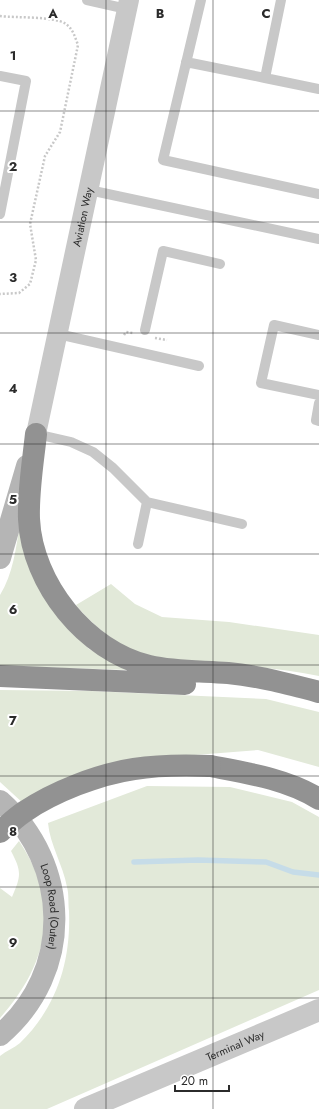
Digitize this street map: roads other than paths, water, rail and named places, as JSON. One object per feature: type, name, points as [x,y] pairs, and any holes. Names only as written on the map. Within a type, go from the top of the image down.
[{"type":"highway","points":[[36,434],[29,500],[29,520],[32,539],[46,577],[59,600],[80,626],[95,640],[112,651],[148,666],[167,669],[246,675],[314,691]]},
{"type":"highway","points":[[0,676],[314,691]]},
{"type":"highway","points":[[0,832],[23,812],[56,794],[99,777],[133,769],[172,765],[210,766],[262,776],[318,798]]},
{"type":"main road","points":[[0,558],[36,434]]},
{"type":"main road","name":"Loop Road (Outer)","points":[[0,801],[22,823],[40,853],[52,890],[55,922],[51,953],[44,973],[23,1010],[0,1035]]},
{"type":"street","name":"Aviation Way","points":[[36,434],[128,4]]},
{"type":"street","name":"Terminal Way","points":[[85,1109],[319,1010]]},
{"type":"lane","points":[[87,0],[128,4]]},
{"type":"lane","points":[[200,0],[163,160],[319,194]]},
{"type":"lane","points":[[265,78],[281,0]]},
{"type":"lane","points":[[186,62],[319,90]]},
{"type":"lane","points":[[0,76],[26,81],[0,214]]},
{"type":"lane","points":[[89,190],[319,239]]},
{"type":"lane","points":[[145,330],[163,251],[220,264]]},
{"type":"lane","points":[[319,334],[274,325],[261,383],[319,395]]},
{"type":"lane","points":[[58,334],[199,366]]},
{"type":"lane","points":[[319,403],[316,420],[319,421]]},
{"type":"lane","points":[[36,434],[71,442],[93,452],[113,468],[147,502],[242,524]]},
{"type":"lane","points":[[138,544],[147,502]]},
{"type":"waterway","points":[[134,862],[198,860],[266,862],[293,872],[319,875]]}]
